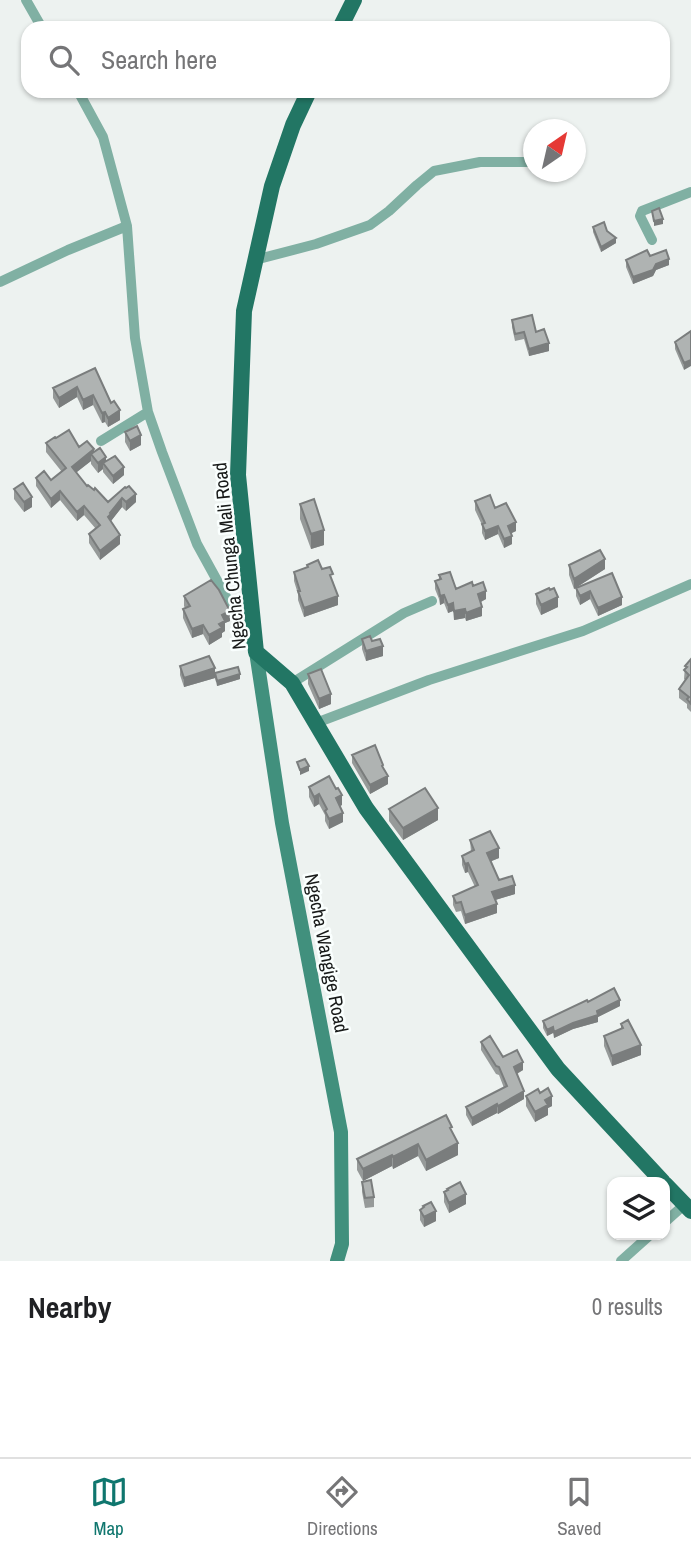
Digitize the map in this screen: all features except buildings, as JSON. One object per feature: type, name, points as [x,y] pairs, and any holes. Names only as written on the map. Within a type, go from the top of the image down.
[{"type":"main road","points":[[344,21],[354,0]]},
{"type":"main road","name":"Ngecha Chunga Mali Road","points":[[306,98],[293,125],[272,186],[244,311],[238,475],[257,652],[292,683],[366,808],[558,1069],[658,1177]]},
{"type":"main road","name":"Ngecha Chunga Mali Road","points":[[670,1189],[688,1208]]},
{"type":"street","points":[[26,0],[38,21]]},
{"type":"street","points":[[82,98],[103,136],[127,226],[135,338],[148,412],[197,544],[257,652]]},
{"type":"street","points":[[256,260],[316,244],[370,225],[434,171],[480,162],[523,162]]},
{"type":"street","points":[[652,240],[640,216],[642,211],[691,192]]},
{"type":"street","points":[[0,282],[127,226]]},
{"type":"street","points":[[101,441],[148,412]]},
{"type":"street","points":[[316,723],[429,680],[583,631],[691,584]]},
{"type":"street","points":[[292,683],[404,613],[432,601]]},
{"type":"street","name":"Ngecha Wangige Road","points":[[257,652],[282,823],[341,1132],[342,1244],[337,1261]]},
{"type":"street","points":[[670,1219],[688,1208]]},
{"type":"street","points":[[621,1261],[644,1240]]}]
